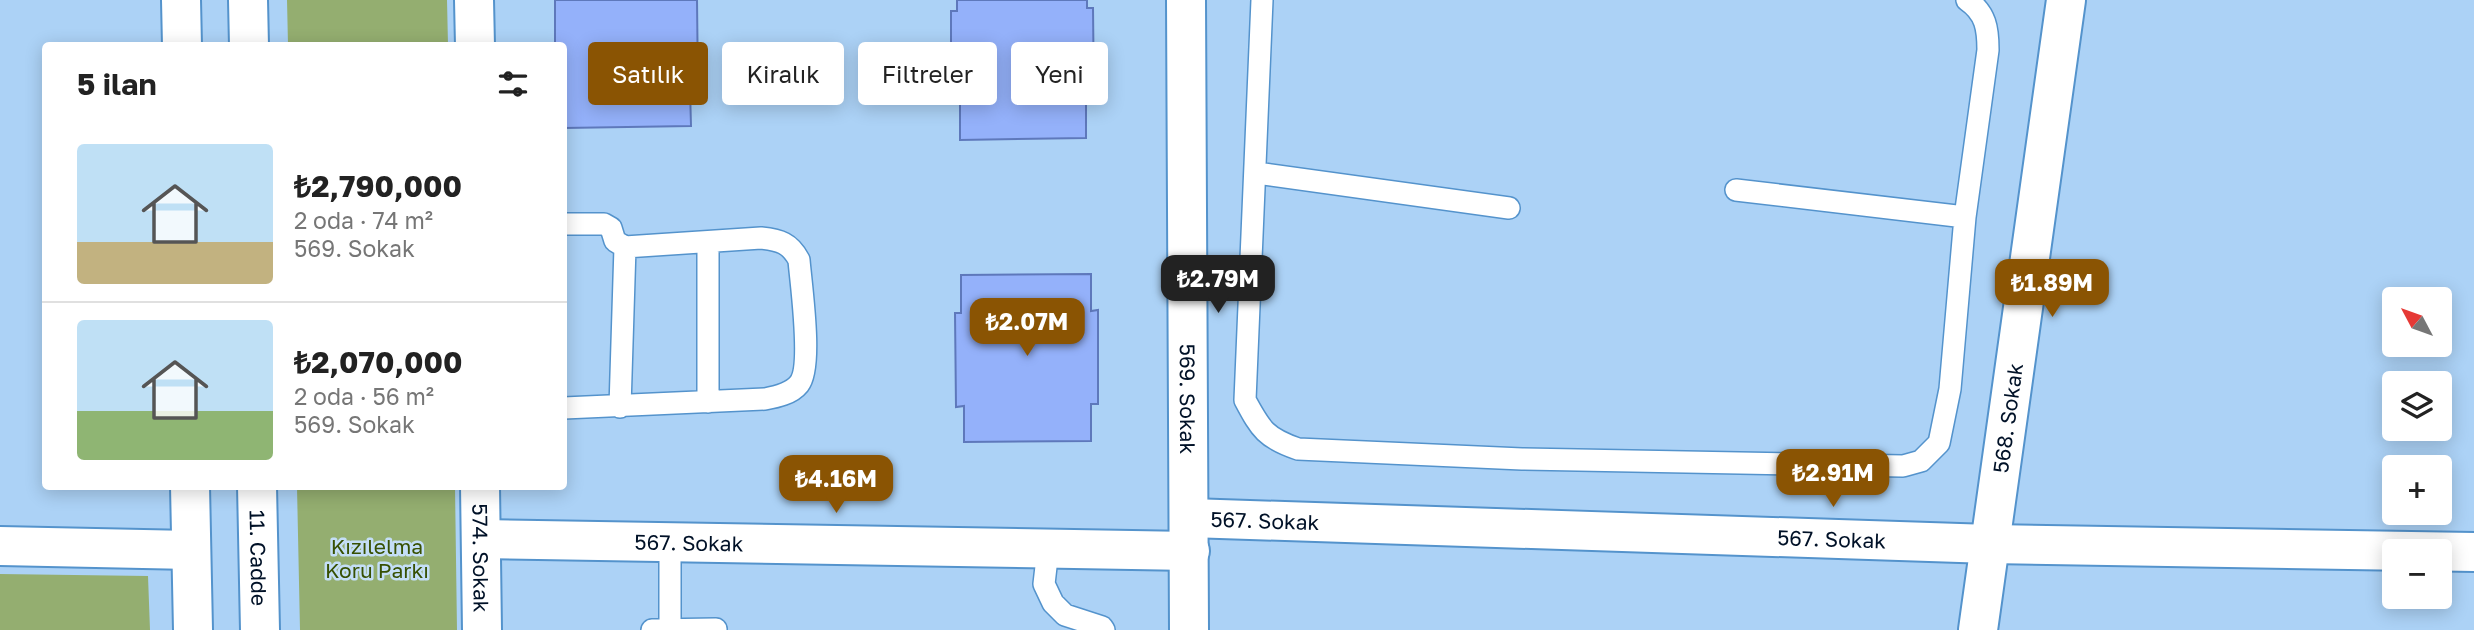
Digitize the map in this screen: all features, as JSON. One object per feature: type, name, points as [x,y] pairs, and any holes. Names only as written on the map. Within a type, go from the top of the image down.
[{"type":"street","points":[[181,0],[182,42]]},
{"type":"street","points":[[248,0],[248,42]]},
{"type":"street","points":[[474,0],[475,42]]},
{"type":"street","name":"569. Sokak","points":[[1186,0],[1189,630]]},
{"type":"street","name":"568. Sokak","points":[[1978,630],[2066,0]]},
{"type":"street","points":[[190,490],[193,630]]},
{"type":"street","name":"11. Cadde","points":[[257,490],[260,630]]},
{"type":"street","name":"574. Sokak","points":[[481,490],[482,630]]},
{"type":"street","name":"567. Sokak","points":[[481,539],[1048,549],[1190,534],[2474,552]]},
{"type":"street","points":[[0,546],[191,551]]},
{"type":"lane","points":[[1262,0],[1245,400],[1258,424],[1274,440],[1298,449],[1522,459],[1903,466],[1922,461],[1939,443],[1950,389],[1965,217],[1988,50],[1987,26],[1977,7],[1967,0]]},
{"type":"lane","points":[[1256,173],[1509,208]]},
{"type":"lane","points":[[1736,190],[1965,217]]},
{"type":"lane","points":[[567,224],[604,224],[611,228],[615,241],[625,247],[761,238],[780,240],[793,249],[799,260],[806,367],[799,384],[781,396],[765,399],[567,408]]},
{"type":"lane","points":[[708,242],[708,402]]},
{"type":"lane","points":[[620,407],[625,247]]},
{"type":"lane","points":[[670,542],[661,629],[716,629]]},
{"type":"lane","points":[[1048,549],[1044,584],[1054,603],[1065,615],[1104,630]]},
{"type":"green space","points":[[287,0],[447,0],[448,42],[288,42]]},
{"type":"green space","name":"Kızılelma Koru Parkı","points":[[297,490],[455,490],[457,630],[300,630]]},
{"type":"green space","points":[[0,574],[148,576],[150,630],[0,630]]},
{"type":"building","points":[[555,0],[697,0],[697,42],[588,42],[588,105],[690,105],[691,126],[567,128],[567,42],[555,42]]},
{"type":"building","points":[[957,0],[1087,0],[1087,8],[1093,8],[1093,42],[1011,42],[1011,105],[1086,105],[1086,138],[960,140],[960,105],[997,105],[997,42],[951,42],[951,11],[957,11]]},
{"type":"building","points":[[1091,274],[1091,311],[1098,310],[1098,404],[1091,404],[1091,441],[964,442],[964,406],[956,407],[955,313],[961,313],[961,275]]}]
